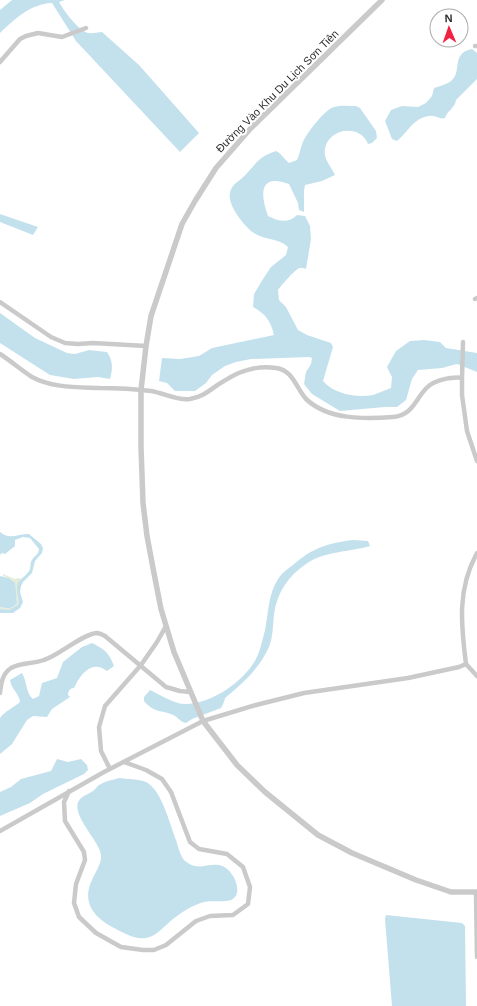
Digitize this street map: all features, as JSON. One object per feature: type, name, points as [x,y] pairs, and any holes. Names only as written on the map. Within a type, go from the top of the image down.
[{"type":"street","name":"Đường Vào Khu Du Lịch Sơn Tiên","points":[[382,0],[251,128],[216,168],[182,224],[151,316],[146,346],[141,390],[143,503],[147,536],[161,609],[174,652],[203,721],[237,765],[265,792],[318,835],[352,853],[416,880],[451,892],[476,892]]},
{"type":"street","points":[[0,62],[20,39],[26,36],[38,33],[57,37],[69,35],[86,28]]},
{"type":"street","points":[[0,302],[52,337],[65,342],[78,344],[93,343],[146,346]]},
{"type":"street","points":[[463,342],[462,395],[467,431],[477,461]]},
{"type":"street","points":[[0,354],[33,377],[51,384],[141,390],[171,397],[188,399],[206,394],[223,381],[240,372],[260,368],[277,368],[289,374],[305,398],[314,406],[328,412],[365,419],[395,417],[400,415],[411,409],[430,385],[445,379],[462,378]]},
{"type":"street","points":[[477,552],[471,564],[463,591],[462,634],[466,664],[477,676]]},
{"type":"street","points":[[110,769],[101,751],[99,727],[106,706],[140,665],[157,642],[166,626]]},
{"type":"street","points":[[0,693],[2,679],[10,669],[23,663],[43,660],[59,653],[86,636],[97,633],[106,636],[166,687],[180,692],[190,692]]},
{"type":"street","points":[[0,831],[69,791],[203,721],[256,705],[304,693],[408,678],[459,667],[466,664]]},
{"type":"street","points":[[69,791],[64,802],[65,821],[84,852],[85,860],[76,884],[74,903],[79,917],[96,934],[120,947],[154,950],[166,945],[196,921],[210,916],[233,916],[248,904],[250,887],[243,868],[227,854],[199,849],[190,842],[171,792],[162,779],[146,770],[124,762]]},
{"type":"street","points":[[476,892],[477,957]]},
{"type":"green space","points":[[3,574],[15,579],[21,579],[18,586],[18,605],[10,610],[0,609],[0,607],[7,608],[15,606],[17,602],[14,584],[9,578],[3,576]]},
{"type":"water","points":[[12,0],[65,0],[59,2],[80,28],[88,33],[102,32],[139,65],[199,133],[180,152],[76,41],[52,3],[37,6],[23,13],[0,33],[0,10]]},
{"type":"water","points":[[472,49],[477,53],[477,79],[456,100],[445,118],[432,116],[424,117],[415,122],[397,141],[392,139],[385,121],[391,110],[402,106],[418,107],[426,103],[432,96],[434,88],[446,84],[455,76],[461,54]]},
{"type":"water","points":[[339,106],[356,106],[360,108],[376,131],[377,138],[372,143],[368,144],[357,132],[350,131],[335,134],[329,140],[326,146],[325,155],[335,175],[322,181],[305,185],[304,212],[299,210],[298,203],[289,184],[279,181],[272,181],[267,183],[264,188],[263,193],[265,208],[268,216],[287,221],[297,215],[305,216],[310,226],[311,239],[306,269],[298,269],[278,290],[279,300],[286,307],[298,330],[307,335],[331,343],[333,347],[323,381],[339,392],[366,396],[391,388],[392,377],[387,367],[396,351],[410,341],[424,340],[440,342],[446,348],[477,353],[477,372],[457,364],[442,368],[418,370],[412,379],[406,400],[397,407],[340,411],[312,394],[304,384],[306,372],[311,364],[312,358],[309,357],[251,359],[236,362],[225,366],[212,375],[206,383],[195,391],[175,391],[167,383],[159,381],[162,358],[180,359],[199,356],[212,348],[274,335],[267,319],[261,312],[253,307],[254,294],[271,267],[286,255],[288,247],[280,242],[254,233],[246,226],[231,203],[231,188],[246,175],[260,159],[269,153],[276,151],[289,163],[297,160],[302,144],[308,133],[326,112]]},
{"type":"water","points":[[0,214],[38,227],[33,235],[0,222]]},
{"type":"water","points":[[0,313],[35,338],[67,353],[75,354],[89,350],[107,352],[112,365],[110,379],[98,377],[74,379],[50,375],[0,343]]},
{"type":"water","points":[[0,532],[7,536],[29,534],[41,544],[43,548],[42,553],[35,561],[32,573],[21,586],[20,592],[23,602],[20,608],[13,613],[0,613],[0,609],[9,610],[18,605],[18,583],[29,571],[32,560],[38,553],[39,549],[30,538],[23,537],[15,540],[15,546],[5,554],[2,553],[0,555]]},
{"type":"water","points":[[353,540],[368,541],[370,546],[337,552],[313,560],[294,574],[284,586],[275,606],[273,631],[269,647],[265,655],[256,669],[225,698],[221,708],[192,719],[186,723],[171,714],[152,708],[144,701],[144,697],[150,690],[178,703],[197,703],[217,695],[236,683],[251,667],[256,659],[265,630],[271,594],[281,575],[300,559],[314,550],[328,545]]},
{"type":"water","points":[[0,576],[9,578],[15,583],[17,603],[12,607],[0,607]]},
{"type":"water","points":[[92,643],[106,652],[114,666],[107,671],[99,667],[88,669],[82,675],[74,688],[68,692],[70,697],[52,709],[47,717],[33,716],[27,720],[12,744],[0,754],[0,718],[20,702],[10,680],[22,673],[29,694],[33,699],[39,696],[42,683],[57,678],[63,662],[82,647]]},
{"type":"water","points":[[57,759],[68,762],[81,759],[87,765],[88,770],[84,774],[43,794],[30,803],[0,816],[0,792],[11,787],[21,779],[51,771]]},
{"type":"water","points":[[119,778],[143,781],[152,786],[157,792],[165,808],[180,853],[184,860],[193,866],[223,866],[230,872],[237,884],[237,893],[235,897],[228,901],[208,901],[196,905],[176,916],[157,933],[146,938],[138,938],[126,934],[101,920],[92,909],[88,896],[89,888],[99,865],[101,855],[96,842],[81,819],[77,805],[83,796],[93,791],[99,785]]},
{"type":"water","points":[[386,915],[462,923],[465,926],[466,1006],[392,1006],[385,919]]}]
